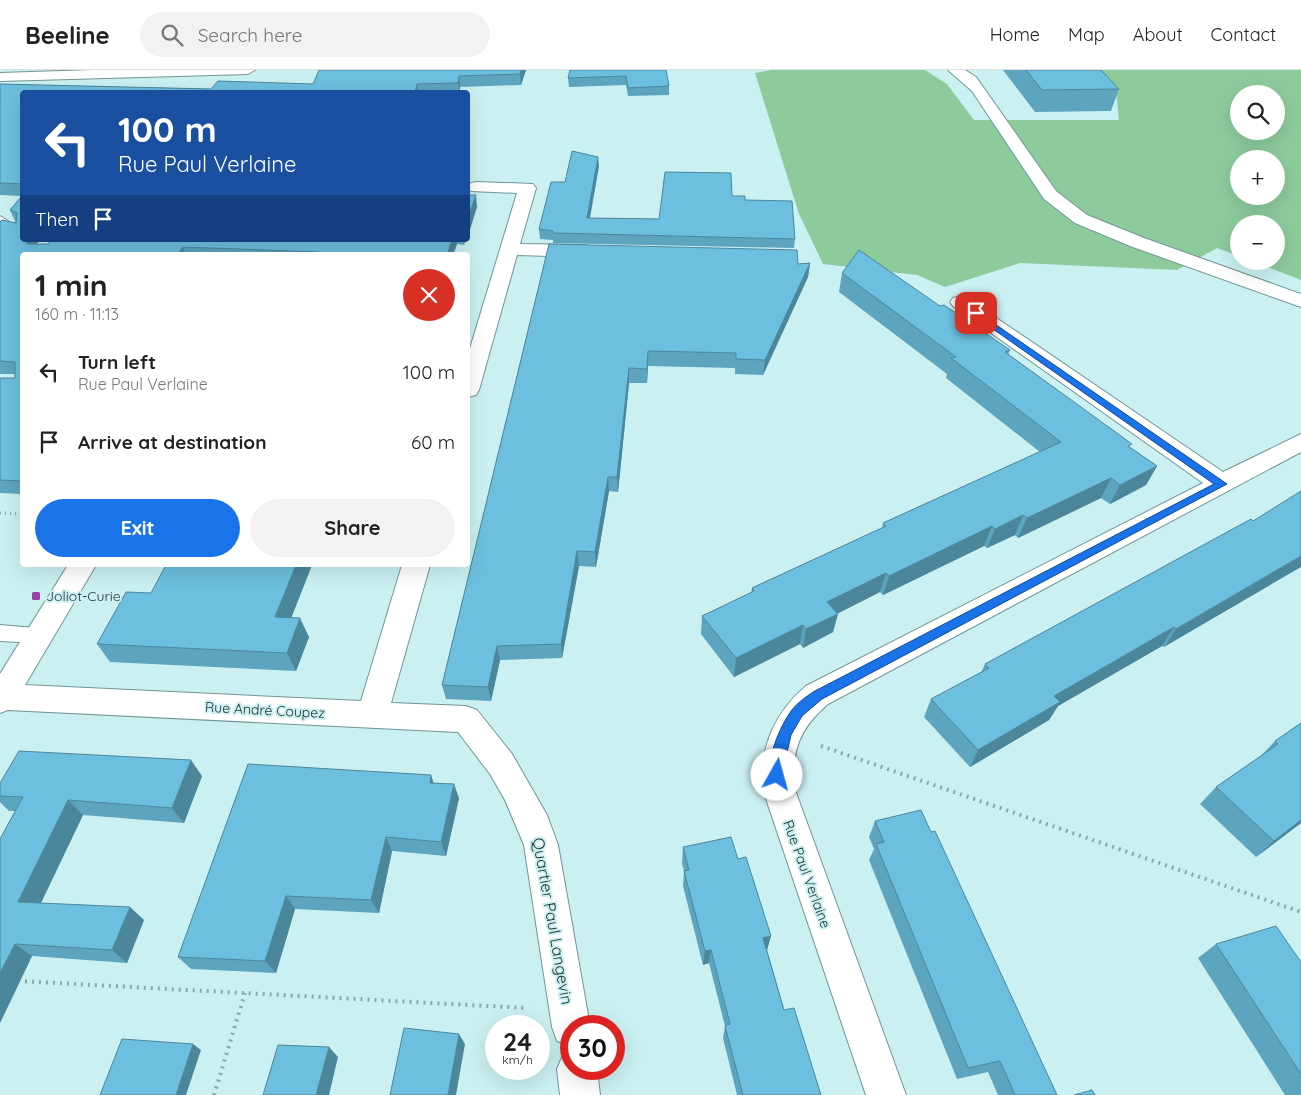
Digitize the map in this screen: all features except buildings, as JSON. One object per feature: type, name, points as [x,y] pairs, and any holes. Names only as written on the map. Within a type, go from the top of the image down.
[{"type":"street","points":[[0,77],[248,70]]},
{"type":"street","points":[[955,70],[971,80],[978,88],[1044,187],[1058,202],[1081,219],[1137,242],[1301,301]]},
{"type":"street","points":[[193,85],[206,71]]},
{"type":"street","points":[[470,379],[484,305],[509,249],[527,188],[477,187]]},
{"type":"street","points":[[509,249],[608,252]]},
{"type":"street","points":[[960,302],[1222,484]]},
{"type":"street","name":"Rue Paul Verlaine","points":[[886,1095],[778,787],[777,761],[785,734],[797,712],[817,695],[1301,442]]},
{"type":"street","points":[[1,698],[81,567]]},
{"type":"street","points":[[372,715],[415,567]]},
{"type":"street","name":"Rue André Coupez","points":[[1,698],[372,715]]},
{"type":"street","name":"Quartier Paul Langevin","points":[[372,715],[466,719],[501,764],[530,815],[541,845],[569,1015]]},
{"type":"street","points":[[578,1080],[580,1095]]},
{"type":"lane","points":[[0,220],[6,226],[20,230]]},
{"type":"lane","points":[[0,633],[40,635]]},
{"type":"path","points":[[0,513],[20,514]]},
{"type":"path","points":[[785,734],[1301,912]]},
{"type":"path","points":[[10,980],[245,993],[560,1018]]},
{"type":"path","points":[[214,1095],[245,993]]},
{"type":"green space","points":[[772,70],[925,70],[947,84],[974,120],[1119,120],[1116,91],[1096,70],[1301,70],[1301,280],[1275,270],[1285,270],[1285,215],[1230,215],[1230,253],[1217,248],[1177,270],[1020,263],[945,287],[917,275],[823,264],[799,214],[755,73]]},
{"type":"place","name":"Joliot-Curie","points":[[36,596]]},
{"type":"route","points":[[777,775],[777,761],[785,734],[797,712],[817,695],[1222,484],[976,313]]}]
